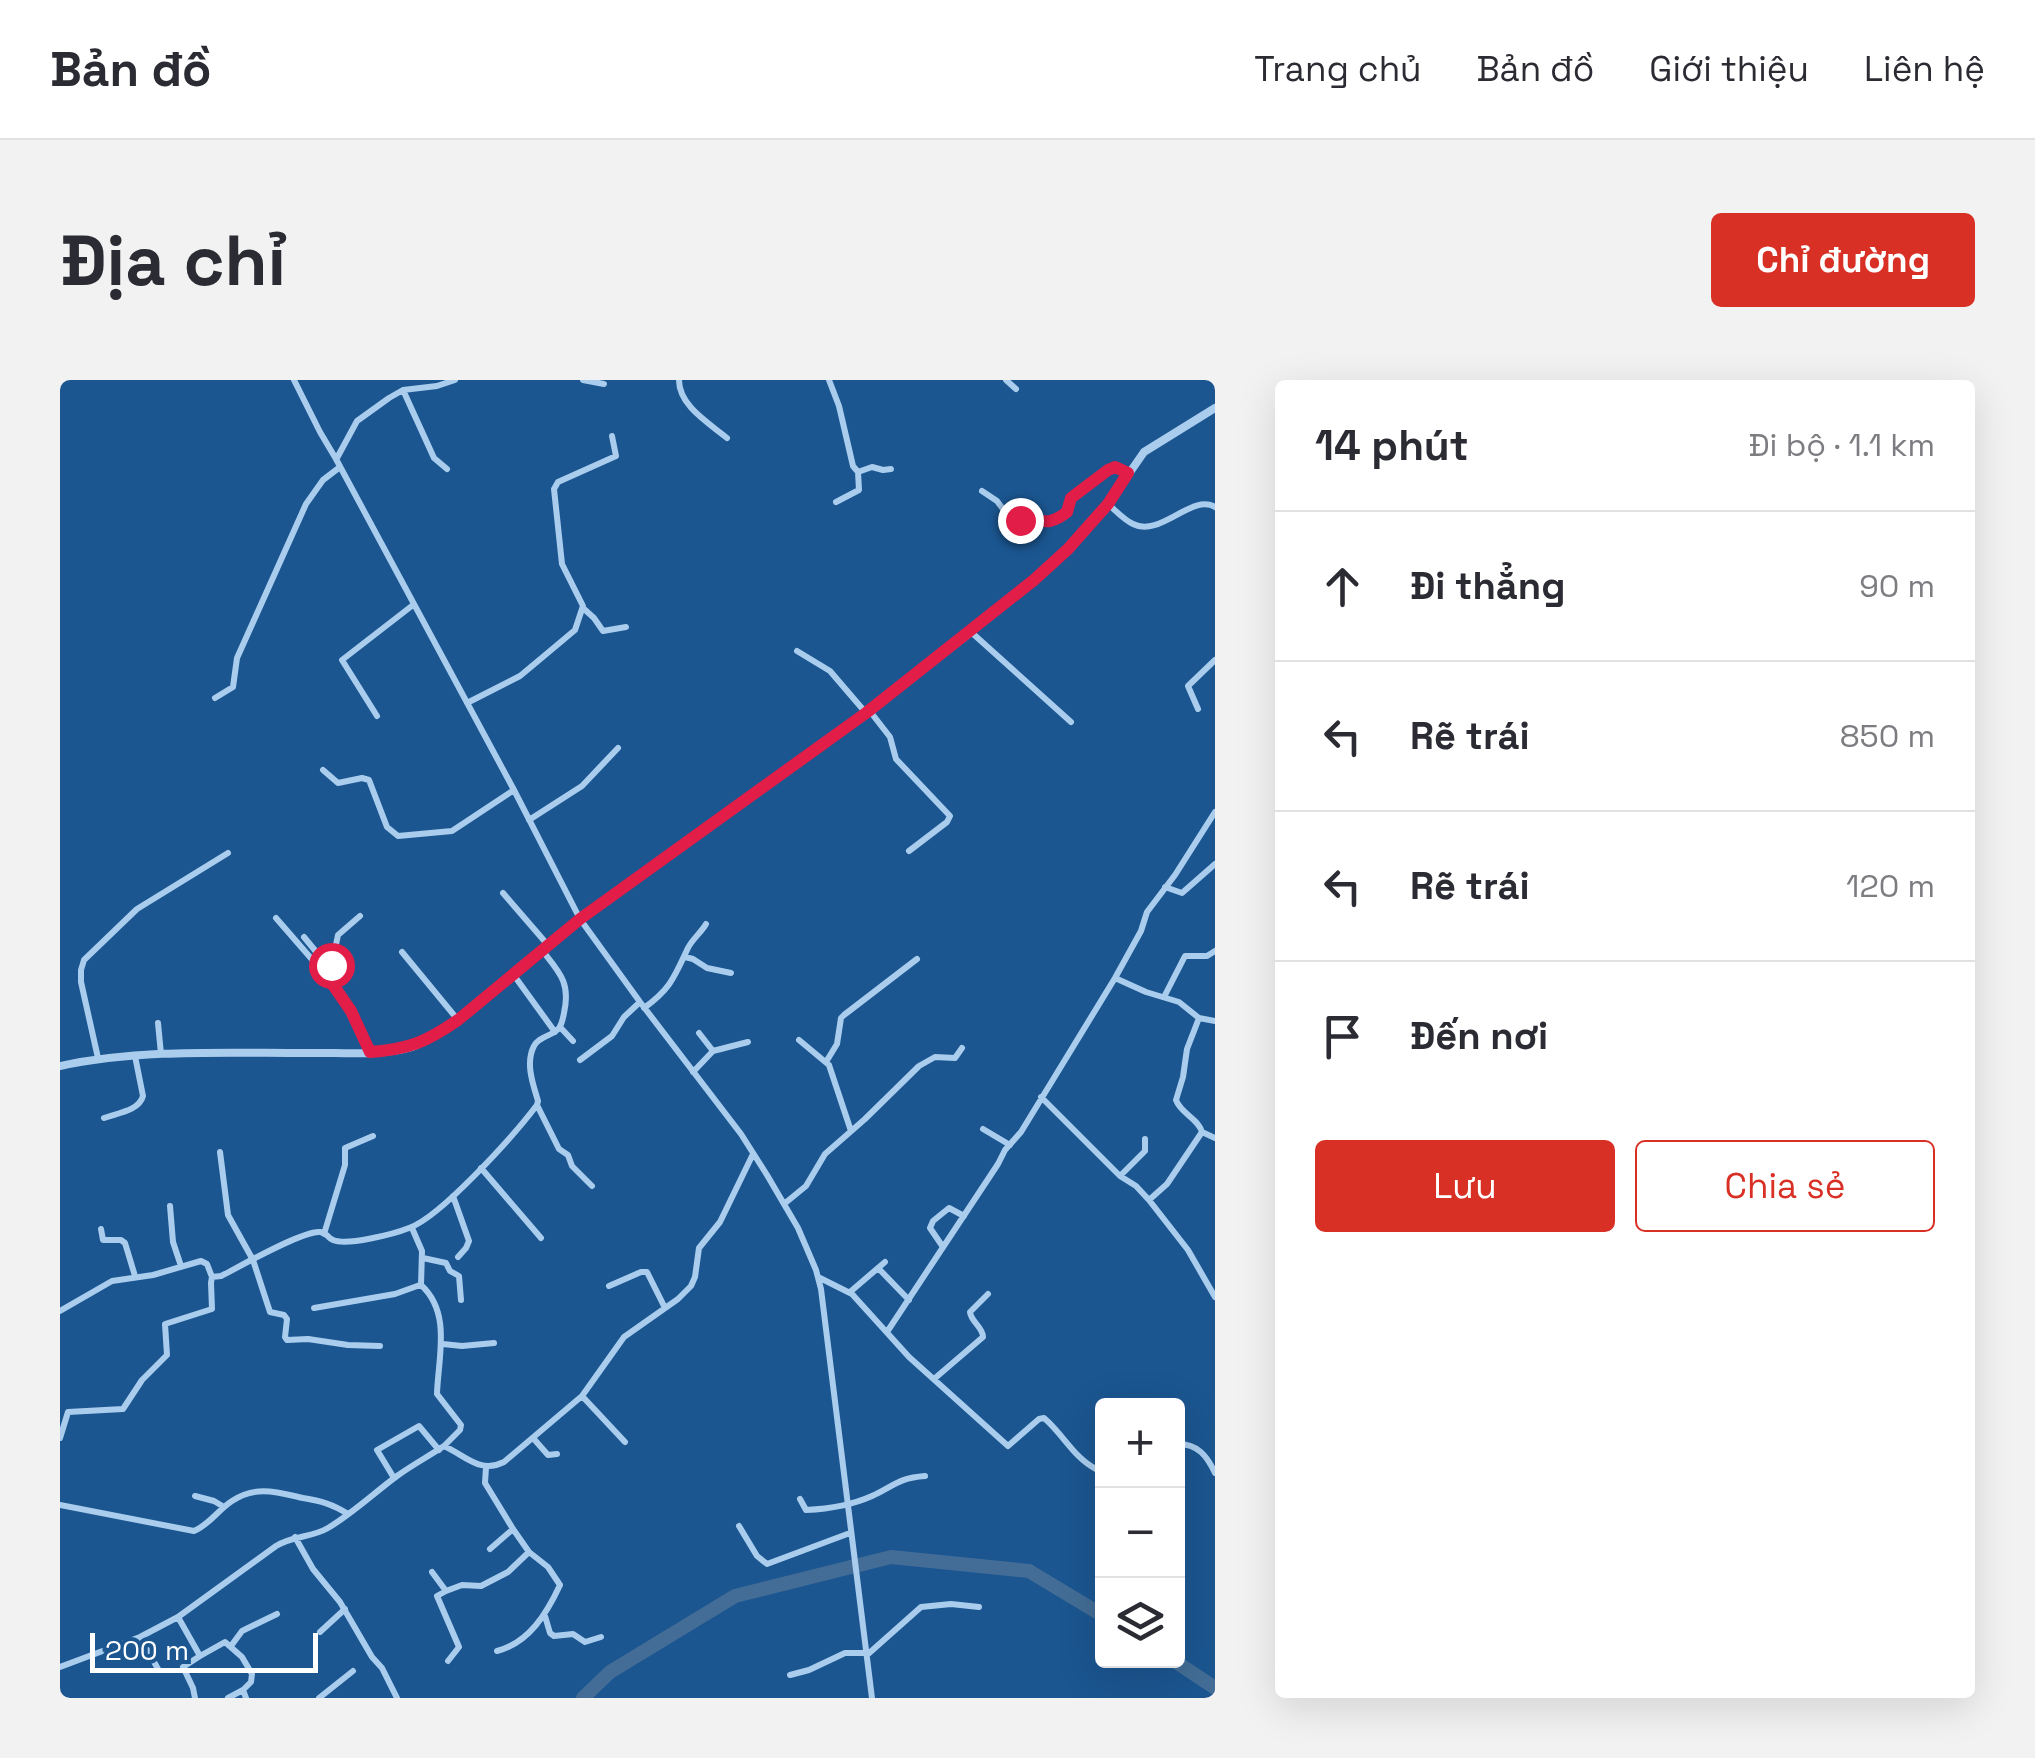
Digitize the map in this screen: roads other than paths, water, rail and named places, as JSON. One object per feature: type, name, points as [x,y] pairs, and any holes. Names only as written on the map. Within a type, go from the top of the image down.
[{"type":"street","points":[[294,380],[580,919],[729,1118],[798,1228],[818,1277],[872,1698]]},
{"type":"street","points":[[215,698],[233,687],[237,658],[306,504],[338,463],[357,422],[403,390],[455,380]]},
{"type":"street","points":[[582,380],[604,384]]},
{"type":"street","points":[[679,380],[686,401],[727,438]]},
{"type":"street","points":[[829,380],[860,486],[858,492],[836,502]]},
{"type":"street","points":[[1006,380],[1016,390]]},
{"type":"street","points":[[403,390],[434,458],[447,469]]},
{"type":"street","points":[[60,1066],[98,1058],[161,1054],[370,1052],[412,1047],[438,1034],[580,919],[868,712],[971,632],[1050,566],[1108,504],[1150,447],[1215,408]]},
{"type":"street","points":[[612,436],[616,456],[558,482],[554,489],[562,564],[582,608],[603,631],[626,628]]},
{"type":"street","points":[[858,472],[872,467],[891,468]]},
{"type":"street","points":[[982,491],[997,501],[1009,518],[1046,522],[1064,515],[1071,498],[1108,470],[1115,467],[1128,473]]},
{"type":"street","points":[[1108,504],[1140,526],[1173,518],[1201,503],[1215,507]]},
{"type":"street","points":[[377,716],[342,660],[413,605]]},
{"type":"street","points":[[467,703],[520,676],[574,630],[582,608]]},
{"type":"street","points":[[971,632],[1071,722]]},
{"type":"street","points":[[797,651],[830,671],[868,712],[890,736],[896,759],[950,817],[909,851]]},
{"type":"street","points":[[1198,709],[1188,686],[1215,660]]},
{"type":"street","points":[[529,820],[582,786],[618,748]]},
{"type":"street","points":[[323,770],[338,783],[369,780],[388,827],[398,836],[452,831],[514,790]]},
{"type":"street","points":[[887,1332],[1021,1132],[1115,978],[1146,912],[1212,827],[1215,812]]},
{"type":"street","points":[[98,1058],[82,982],[84,960],[137,909],[228,852]]},
{"type":"street","points":[[1166,887],[1182,893],[1215,864]]},
{"type":"street","points":[[503,892],[544,947],[567,990],[558,1029],[537,1042],[530,1068],[537,1104],[559,1149],[592,1186]]},
{"type":"street","points":[[329,979],[338,936],[360,916]]},
{"type":"street","points":[[276,918],[329,979],[351,1011],[370,1052]]},
{"type":"street","points":[[580,1060],[612,1036],[624,1016],[669,988],[689,945],[706,924]]},
{"type":"street","points":[[304,937],[331,965]]},
{"type":"street","points":[[1164,996],[1185,956],[1207,956],[1215,951]]},
{"type":"street","points":[[402,952],[458,1020]]},
{"type":"street","points":[[684,957],[707,968],[731,973]]},
{"type":"street","points":[[826,1062],[837,1044],[844,1014],[917,960]]},
{"type":"street","points":[[513,974],[558,1029],[573,1041]]},
{"type":"street","points":[[1115,978],[1182,1004],[1199,1018],[1215,1021]]},
{"type":"street","points":[[1199,1018],[1187,1049],[1176,1100],[1202,1132],[1215,1138]]},
{"type":"street","points":[[158,1023],[161,1054]]},
{"type":"street","points":[[698,1033],[712,1051]]},
{"type":"street","points":[[799,1040],[831,1069],[851,1131]]},
{"type":"street","points":[[692,1072],[712,1051],[748,1042]]},
{"type":"street","points":[[784,1204],[806,1186],[825,1154],[919,1066],[935,1057],[955,1058],[962,1048]]},
{"type":"street","points":[[104,1118],[142,1102],[135,1056]]},
{"type":"street","points":[[1040,1097],[1149,1200],[1188,1250],[1215,1297]]},
{"type":"street","points":[[212,1276],[221,1276],[318,1232],[334,1240],[352,1240],[412,1228],[435,1212],[481,1168],[537,1104]]},
{"type":"street","points":[[983,1129],[1010,1145]]},
{"type":"street","points":[[1149,1200],[1172,1178],[1202,1132]]},
{"type":"street","points":[[324,1234],[345,1165],[345,1148],[373,1136]]},
{"type":"street","points":[[1120,1176],[1145,1150],[1145,1139]]},
{"type":"street","points":[[220,1152],[228,1215],[253,1260],[270,1312],[287,1319],[287,1340],[380,1346]]},
{"type":"street","points":[[394,1478],[377,1450],[419,1426],[442,1448],[486,1468],[498,1465],[582,1396],[624,1337],[678,1299],[693,1283],[699,1248],[720,1222],[753,1154]]},
{"type":"street","points":[[481,1168],[541,1238]]},
{"type":"street","points":[[453,1195],[469,1240],[458,1257]]},
{"type":"street","points":[[170,1206],[172,1232],[182,1266]]},
{"type":"street","points":[[943,1247],[930,1228],[933,1221],[950,1208],[964,1216]]},
{"type":"street","points":[[412,1228],[422,1250],[420,1286]]},
{"type":"street","points":[[102,1229],[103,1240],[126,1243],[135,1276]]},
{"type":"street","points":[[422,1258],[446,1263],[459,1276],[461,1300]]},
{"type":"street","points":[[60,1311],[104,1285],[135,1276],[203,1261],[212,1276],[212,1308],[165,1324],[167,1355],[142,1380],[128,1404],[118,1410],[68,1412],[60,1438]]},
{"type":"street","points":[[850,1292],[882,1265],[909,1300]]},
{"type":"street","points":[[608,1286],[647,1272],[664,1308]]},
{"type":"street","points":[[818,1277],[850,1292],[908,1357],[1008,1446],[1044,1418],[1069,1447],[1095,1468]]},
{"type":"street","points":[[314,1308],[420,1286]]},
{"type":"street","points":[[60,1666],[140,1637],[178,1617],[276,1546],[320,1532],[348,1514],[394,1478],[442,1448],[460,1430],[461,1425],[437,1394],[442,1344],[434,1303],[420,1286]]},
{"type":"street","points":[[934,1379],[983,1337],[970,1315],[972,1308],[988,1294]]},
{"type":"street","points":[[442,1344],[494,1343]]},
{"type":"street","points":[[582,1396],[624,1442]]},
{"type":"street","points":[[533,1438],[548,1456],[557,1454]]},
{"type":"street","points":[[1185,1444],[1209,1460],[1215,1473]]},
{"type":"street","points":[[486,1468],[485,1483],[513,1529],[529,1552],[560,1583],[544,1614],[514,1646],[497,1651]]},
{"type":"street","points":[[800,1499],[806,1510],[846,1504],[876,1494],[892,1483],[926,1476]]},
{"type":"street","points":[[60,1505],[194,1531],[244,1495],[267,1490],[325,1501],[348,1514]]},
{"type":"street","points":[[194,1496],[224,1507]]},
{"type":"street","points":[[739,1526],[757,1556],[767,1564],[850,1536]]},
{"type":"street","points":[[490,1549],[513,1529]]},
{"type":"street","points":[[295,1537],[313,1569],[345,1609],[398,1698]]},
{"type":"street","points":[[448,1661],[458,1648],[437,1596],[462,1585],[481,1586],[508,1572],[529,1552]]},
{"type":"street","points":[[432,1572],[446,1590]]},
{"type":"street","points":[[866,1654],[921,1607],[951,1604],[979,1608]]},
{"type":"street","points":[[320,1632],[345,1609]]},
{"type":"street","points":[[231,1646],[242,1631],[277,1614]]},
{"type":"street","points":[[544,1614],[554,1636],[571,1634],[585,1642],[602,1638]]},
{"type":"street","points":[[178,1617],[200,1656]]},
{"type":"street","points":[[140,1637],[158,1670]]},
{"type":"street","points":[[195,1698],[183,1667],[225,1642],[242,1657],[252,1674],[244,1694],[228,1698]]},
{"type":"street","points":[[790,1675],[851,1651],[866,1654]]},
{"type":"street","points":[[319,1698],[353,1671]]},
{"type":"waterway","points":[[583,1698],[610,1672],[735,1596],[891,1557],[1029,1571],[1095,1611]]},
{"type":"waterway","points":[[1185,1668],[1215,1688]]}]
